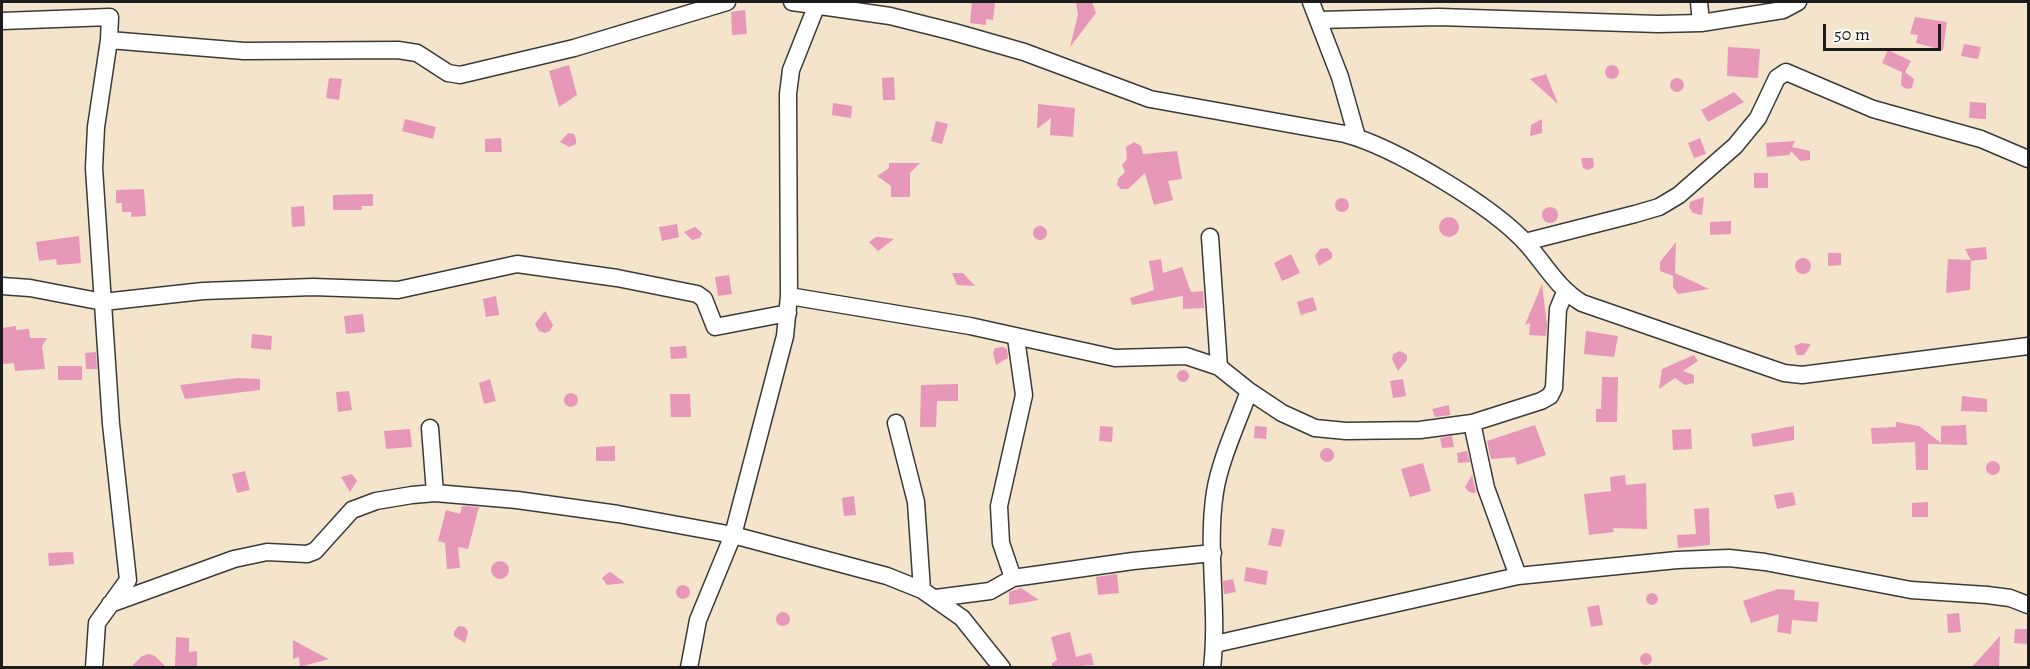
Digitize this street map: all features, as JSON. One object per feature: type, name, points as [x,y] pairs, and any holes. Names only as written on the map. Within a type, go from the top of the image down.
[{"type":"street","points":[[109,40],[244,51],[398,50],[417,53],[448,73],[460,75],[574,48],[728,2]]},
{"type":"street","points":[[792,2],[890,16],[1024,51],[1150,99],[1357,137],[1471,198],[1525,242],[1564,292],[1582,303],[1784,373],[1822,373],[2028,346]]},
{"type":"street","points":[[1311,2],[1357,137]]},
{"type":"street","points":[[1699,2],[1701,22]]},
{"type":"street","points":[[1319,20],[1427,17],[1658,24],[1701,22],[1783,10],[1798,2]]},
{"type":"street","points":[[689,668],[698,620],[733,535],[757,450],[788,313],[788,94],[791,70],[817,4]]},
{"type":"street","points":[[2,21],[110,9],[109,40],[96,127],[94,168],[111,424],[128,580],[97,623],[94,668]]},
{"type":"street","points":[[1525,242],[1659,207],[1679,195],[1735,146],[1758,118],[1777,78],[1786,72],[1873,109],[1981,140],[2028,159]]},
{"type":"street","points":[[1210,237],[1219,367]]},
{"type":"street","points":[[2,286],[30,288],[103,302],[203,291],[313,287],[398,290],[517,264],[617,278],[697,294],[704,299],[715,327],[788,313]]},
{"type":"street","points":[[789,296],[970,326],[1016,338],[1115,358],[1186,356],[1219,367],[1282,413],[1316,428],[1346,431],[1420,430],[1472,423],[1550,396],[1554,388],[1558,309],[1564,292]]},
{"type":"street","points":[[1013,578],[1001,543],[999,506],[1023,394],[1016,338]]},
{"type":"street","points":[[1212,668],[1215,644],[1213,553],[1215,489],[1249,391]]},
{"type":"street","points":[[896,423],[916,502],[929,594]]},
{"type":"street","points":[[1472,423],[1486,488],[1518,576]]},
{"type":"street","points":[[430,428],[435,493]]},
{"type":"street","points":[[110,604],[234,558],[267,552],[308,554],[315,551],[352,510],[376,501],[435,493],[517,500],[733,535],[887,576],[929,594],[962,618],[1002,668]]},
{"type":"street","points":[[929,594],[990,591],[1013,578],[1133,561],[1213,553]]},
{"type":"street","points":[[1215,644],[1518,576],[1645,563],[1729,558],[1765,562],[1911,590],[2010,598],[2028,605]]},
{"type":"building","points":[[972,2],[995,2],[993,20],[986,19],[986,25],[970,23]]},
{"type":"building","points":[[1076,2],[1092,2],[1096,13],[1070,47],[1078,15]]},
{"type":"building","points":[[745,10],[747,34],[732,35],[731,12]]},
{"type":"building","points":[[1915,17],[1947,22],[1943,50],[1916,43],[1918,35],[1910,34]]},
{"type":"building","points":[[1964,44],[1981,47],[1978,59],[1961,56]]},
{"type":"building","points":[[1728,47],[1760,49],[1758,78],[1727,76]]},
{"type":"building","points":[[1888,50],[1911,61],[1905,72],[1914,79],[1912,88],[1906,89],[1901,85],[1902,72],[1882,63]]},
{"type":"building","points":[[569,65],[577,95],[559,107],[549,71]]},
{"type":"building","points":[[1612,65],[1617,67],[1619,72],[1617,77],[1612,79],[1607,77],[1605,72],[1607,67]]},
{"type":"building","points":[[1546,74],[1558,104],[1530,79]]},
{"type":"building","points":[[894,77],[895,100],[883,100],[882,78]]},
{"type":"building","points":[[329,78],[342,79],[339,100],[326,98]]},
{"type":"building","points":[[1677,78],[1682,80],[1684,85],[1682,90],[1677,92],[1672,90],[1670,85],[1672,80]]},
{"type":"building","points":[[1734,92],[1744,102],[1708,122],[1701,110]]},
{"type":"building","points":[[1970,102],[1986,103],[1986,119],[1969,118]]},
{"type":"building","points":[[833,103],[852,106],[851,118],[832,115]]},
{"type":"building","points":[[1038,104],[1075,108],[1073,137],[1050,135],[1051,118],[1037,129]]},
{"type":"building","points":[[405,119],[436,127],[433,139],[402,131]]},
{"type":"building","points":[[1542,119],[1542,133],[1530,136],[1531,125]]},
{"type":"building","points":[[936,121],[948,124],[942,144],[931,141]]},
{"type":"building","points":[[568,133],[574,134],[576,139],[576,144],[569,147],[560,142]]},
{"type":"building","points":[[501,138],[502,152],[485,152],[485,139]]},
{"type":"building","points":[[1700,138],[1706,154],[1694,158],[1688,143]]},
{"type":"building","points":[[1795,141],[1792,147],[1810,151],[1810,160],[1800,161],[1791,151],[1789,155],[1767,157],[1766,143]]},
{"type":"building","points":[[1134,142],[1141,146],[1143,154],[1177,151],[1182,179],[1168,181],[1173,200],[1154,205],[1145,173],[1128,189],[1121,189],[1117,185],[1118,179],[1125,172],[1122,165],[1127,159],[1126,147]]},
{"type":"building","points":[[1581,158],[1593,158],[1594,167],[1588,170],[1583,168]]},
{"type":"building","points":[[889,163],[920,163],[910,173],[910,197],[891,197],[891,186],[877,176],[889,168]]},
{"type":"building","points":[[1754,173],[1768,173],[1768,188],[1754,188]]},
{"type":"building","points":[[144,189],[146,216],[131,217],[131,212],[122,212],[122,203],[116,203],[116,190]]},
{"type":"building","points":[[373,194],[373,206],[362,206],[362,210],[333,210],[333,195]]},
{"type":"building","points":[[1704,197],[1702,215],[1693,213],[1689,207],[1690,202]]},
{"type":"building","points":[[1342,198],[1347,200],[1349,205],[1347,210],[1342,212],[1337,210],[1335,205],[1337,200]]},
{"type":"building","points":[[304,206],[305,226],[292,227],[291,207]]},
{"type":"building","points":[[1550,207],[1556,209],[1558,215],[1556,221],[1550,223],[1544,221],[1542,215],[1544,209]]},
{"type":"building","points":[[1445,217],[1453,217],[1459,223],[1459,231],[1453,237],[1445,237],[1439,231],[1439,223]]},
{"type":"building","points":[[1731,221],[1731,234],[1710,235],[1710,222]]},
{"type":"building","points":[[677,224],[679,237],[662,241],[659,227]]},
{"type":"building","points":[[1040,226],[1045,228],[1047,233],[1045,238],[1040,240],[1035,238],[1033,233],[1035,228]]},
{"type":"building","points":[[695,227],[702,233],[700,238],[692,240],[684,232]]},
{"type":"building","points":[[79,236],[81,263],[57,265],[56,259],[39,261],[36,242]]},
{"type":"building","points":[[876,237],[894,239],[878,251],[869,242]]},
{"type":"building","points":[[1676,242],[1675,273],[1709,289],[1678,294],[1673,287],[1673,276],[1660,271],[1660,262]]},
{"type":"building","points":[[1986,247],[1987,259],[1971,261],[1970,290],[1946,293],[1948,259],[1971,260],[1965,249]]},
{"type":"building","points":[[1327,248],[1332,253],[1332,258],[1319,266],[1315,256],[1320,249]]},
{"type":"building","points":[[1828,253],[1841,253],[1841,265],[1828,266]]},
{"type":"building","points":[[1291,254],[1300,273],[1282,281],[1274,263]]},
{"type":"building","points":[[1803,258],[1809,260],[1811,266],[1809,272],[1803,274],[1797,272],[1795,266],[1797,260]]},
{"type":"building","points":[[1161,259],[1163,273],[1182,267],[1191,292],[1203,291],[1204,308],[1183,309],[1183,296],[1132,305],[1130,298],[1154,290],[1149,261]]},
{"type":"building","points":[[952,273],[963,273],[975,286],[957,285]]},
{"type":"building","points":[[729,275],[732,294],[718,296],[715,277]]},
{"type":"building","points":[[1542,284],[1547,325],[1546,336],[1529,335],[1530,323],[1525,325]]},
{"type":"building","points":[[496,296],[499,315],[486,317],[483,299]]},
{"type":"building","points":[[1313,297],[1317,310],[1301,315],[1297,302]]},
{"type":"building","points":[[545,311],[553,325],[550,331],[545,333],[539,331],[535,324]]},
{"type":"building","points":[[363,314],[365,332],[346,334],[344,316]]},
{"type":"building","points":[[16,326],[16,330],[29,329],[30,338],[47,338],[42,346],[45,369],[15,371],[14,363],[2,364],[2,328]]},
{"type":"building","points":[[1586,331],[1618,336],[1614,357],[1584,354]]},
{"type":"building","points":[[252,334],[272,336],[271,350],[251,348]]},
{"type":"building","points":[[1801,343],[1811,344],[1804,355],[1797,355],[1794,346]]},
{"type":"building","points":[[686,346],[687,358],[671,359],[670,347]]},
{"type":"building","points":[[995,348],[1007,349],[1008,358],[996,365],[993,353]]},
{"type":"building","points":[[1400,351],[1407,355],[1407,360],[1398,371],[1392,359],[1393,354]]},
{"type":"building","points":[[96,352],[97,369],[86,369],[85,353]]},
{"type":"building","points":[[1694,355],[1698,361],[1683,371],[1694,375],[1694,383],[1685,385],[1675,378],[1659,389],[1662,369]]},
{"type":"building","points":[[58,366],[82,366],[82,380],[58,380]]},
{"type":"building","points":[[1185,370],[1189,376],[1185,382],[1181,382],[1177,374]]},
{"type":"building","points":[[1602,377],[1618,377],[1617,422],[1596,422],[1596,409],[1601,409]]},
{"type":"building","points":[[238,378],[260,379],[260,390],[185,399],[180,385]]},
{"type":"building","points":[[490,379],[496,401],[484,404],[479,383]]},
{"type":"building","points":[[1403,379],[1406,396],[1393,398],[1390,381]]},
{"type":"building","points":[[958,384],[958,401],[937,401],[936,427],[920,427],[921,385]]},
{"type":"building","points":[[349,391],[352,410],[338,412],[336,392]]},
{"type":"building","points":[[571,393],[576,395],[578,400],[576,405],[571,407],[566,405],[564,400],[566,395]]},
{"type":"building","points":[[670,394],[690,394],[691,417],[671,417]]},
{"type":"building","points":[[1962,396],[1987,399],[1987,412],[1961,411]]},
{"type":"building","points":[[1449,405],[1450,415],[1435,417],[1432,409]]},
{"type":"building","points":[[1896,422],[1919,426],[1941,443],[1941,426],[1966,425],[1967,445],[1928,444],[1928,470],[1916,470],[1915,442],[1872,444],[1871,428],[1896,427]]},
{"type":"building","points":[[1535,425],[1546,455],[1517,465],[1515,457],[1491,459],[1487,441]]},
{"type":"building","points":[[1100,426],[1113,427],[1112,442],[1099,441]]},
{"type":"building","points":[[1255,426],[1267,427],[1266,439],[1254,438]]},
{"type":"building","points":[[1794,426],[1794,440],[1753,447],[1751,434]]},
{"type":"building","points":[[410,429],[412,447],[386,449],[384,431]]},
{"type":"building","points":[[1691,429],[1692,449],[1673,450],[1672,430]]},
{"type":"building","points":[[1452,436],[1454,447],[1442,448],[1440,438]]},
{"type":"building","points":[[615,446],[615,461],[596,461],[596,447]]},
{"type":"building","points":[[1327,448],[1332,450],[1334,455],[1332,460],[1327,462],[1322,460],[1320,455],[1322,450]]},
{"type":"building","points":[[1467,451],[1470,462],[1458,463],[1457,453]]},
{"type":"building","points":[[1990,461],[1996,461],[2000,468],[1996,475],[1990,475],[1986,471],[1986,465]]},
{"type":"building","points":[[1423,463],[1431,491],[1410,497],[1401,469]]},
{"type":"building","points":[[245,471],[250,490],[237,493],[232,474]]},
{"type":"building","points":[[352,474],[357,481],[350,492],[341,477]]},
{"type":"building","points":[[1472,475],[1476,492],[1474,493],[1469,492],[1465,487]]},
{"type":"building","points":[[1625,475],[1626,485],[1646,483],[1647,529],[1613,528],[1614,532],[1589,535],[1584,494],[1611,491],[1610,477]]},
{"type":"building","points":[[1793,492],[1796,505],[1777,509],[1774,495]]},
{"type":"building","points":[[854,496],[856,515],[844,516],[842,498]]},
{"type":"building","points":[[1928,502],[1928,517],[1912,517],[1912,503]]},
{"type":"building","points":[[462,506],[479,507],[468,549],[458,547],[460,568],[447,569],[445,543],[438,541],[446,510],[460,514]]},
{"type":"building","points":[[1709,508],[1710,545],[1678,548],[1677,535],[1696,534],[1694,509]]},
{"type":"building","points":[[1272,528],[1285,530],[1281,547],[1268,545]]},
{"type":"building","points":[[73,552],[74,564],[49,566],[48,553]]},
{"type":"building","points":[[500,561],[506,564],[509,570],[506,576],[500,579],[494,576],[491,570],[494,564]]},
{"type":"building","points":[[1246,567],[1268,571],[1266,585],[1244,581]]},
{"type":"building","points":[[609,572],[625,583],[607,585],[602,578]]},
{"type":"building","points":[[1117,574],[1119,593],[1098,595],[1096,577]]},
{"type":"building","points":[[1233,579],[1236,592],[1224,594],[1223,581]]},
{"type":"building","points":[[683,585],[688,587],[690,592],[688,597],[683,599],[678,597],[676,592],[678,587]]},
{"type":"building","points":[[1021,588],[1039,600],[1009,605],[1009,592]]},
{"type":"building","points":[[1778,589],[1795,590],[1794,600],[1819,602],[1817,622],[1792,620],[1791,634],[1777,632],[1779,614],[1751,623],[1743,601]]},
{"type":"building","points":[[1654,593],[1657,594],[1657,604],[1650,605],[1647,604],[1646,597],[1647,594]]},
{"type":"building","points":[[1599,605],[1603,625],[1591,627],[1587,607]]},
{"type":"building","points":[[783,612],[788,614],[790,619],[788,624],[783,626],[778,624],[776,619],[778,614]]},
{"type":"building","points":[[1959,613],[1961,632],[1948,633],[1947,614]]},
{"type":"building","points":[[459,626],[465,627],[468,632],[465,643],[454,636],[454,631]]},
{"type":"building","points":[[2015,629],[2028,629],[2028,644],[2014,643]]},
{"type":"building","points":[[1070,632],[1076,657],[1091,653],[1094,665],[1052,668],[1052,663],[1057,660],[1051,637]]},
{"type":"building","points":[[2000,636],[1999,668],[1971,668]]},
{"type":"building","points":[[176,637],[189,638],[189,652],[197,651],[197,668],[175,668]]},
{"type":"building","points":[[293,640],[329,659],[300,667],[299,657],[293,659]]},
{"type":"building","points":[[1648,653],[1651,654],[1651,664],[1644,665],[1641,664],[1640,657],[1641,654]]},
{"type":"building","points":[[149,654],[155,656],[167,668],[130,668],[142,656]]}]
